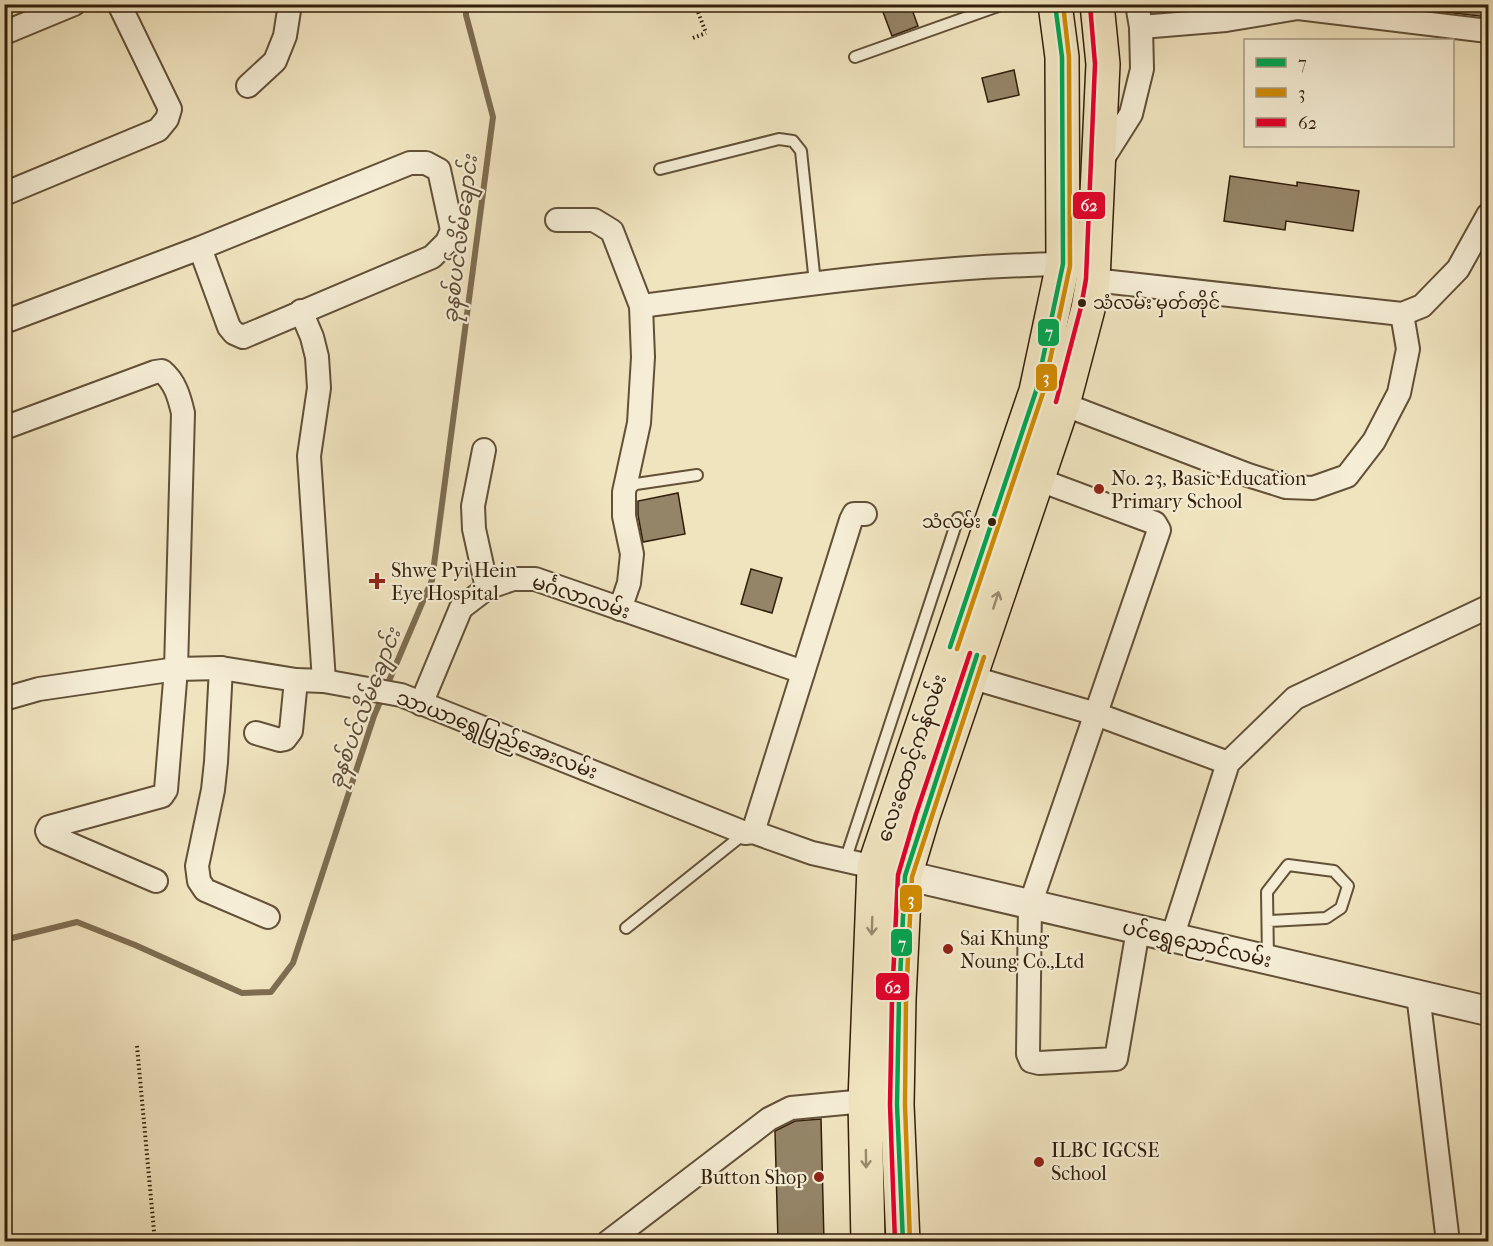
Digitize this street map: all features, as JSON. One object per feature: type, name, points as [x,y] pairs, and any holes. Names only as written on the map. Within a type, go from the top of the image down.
[{"type":"main road","name":"လေးထောင့်ကန်လမ်း","points":[[1008,519],[1037,479],[1063,404],[1088,309],[1093,280],[1103,64],[1097,4]]},
{"type":"main road","name":"လေးထောင့်ကန်လမ်း","points":[[903,1242],[897,1104],[905,876],[1008,519],[1063,264],[1062,57],[1056,5]]},
{"type":"main road","name":"လေးထောင့်ကန်လမ်း","points":[[868,1242],[859,864],[966,660]]},
{"type":"street","points":[[4,33],[74,4]]},
{"type":"street","points":[[4,194],[158,130],[167,119],[170,110],[119,4]]},
{"type":"street","points":[[248,86],[275,61],[285,36],[290,4]]},
{"type":"street","points":[[1100,163],[1131,114],[1142,69],[1141,27],[1137,4]]},
{"type":"street","points":[[1141,27],[1226,20],[1298,8],[1375,10],[1488,31]]},
{"type":"street","points":[[4,322],[200,248],[410,163],[426,163],[439,170],[452,230],[447,242],[432,257],[243,337],[234,333],[229,327],[200,248]]},
{"type":"street","points":[[1093,280],[1402,314],[1422,306],[1458,268],[1488,215]]},
{"type":"street","points":[[556,220],[594,220],[612,231],[641,306],[642,357],[639,423],[624,492],[624,516],[632,554],[629,584],[620,609]]},
{"type":"street","points":[[641,306],[815,283],[997,265],[1063,264]]},
{"type":"street","points":[[301,311],[312,337],[317,357],[319,388],[309,456],[324,681]]},
{"type":"street","points":[[1063,404],[1248,475],[1286,487],[1314,488],[1347,476],[1374,441],[1394,403],[1399,393],[1408,349],[1402,314]]},
{"type":"street","points":[[4,428],[155,372],[162,371],[168,376],[178,392],[183,412],[176,669],[166,790],[162,796],[49,827],[47,831],[49,835],[156,881]]},
{"type":"street","points":[[484,450],[473,506],[474,529],[487,588]]},
{"type":"street","points":[[1037,479],[1155,523],[1159,530],[1030,905],[1028,1054],[1031,1061],[1039,1063],[1116,1059],[1138,930]]},
{"type":"street","points":[[749,833],[803,672],[850,520],[854,514],[865,514]]},
{"type":"street","name":"မင်္ဂလာလမ်း","points":[[411,699],[461,608],[487,588],[513,579],[535,579],[803,672]]},
{"type":"street","points":[[1172,938],[1228,763],[1295,698],[1488,607]]},
{"type":"street","points":[[966,660],[1096,714],[1228,763]]},
{"type":"street","points":[[221,668],[216,762],[213,790],[198,866],[199,881],[205,890],[268,916]]},
{"type":"street","name":"သာယာရွှေပြည်အေးလမ်း","points":[[4,699],[39,689],[176,669],[221,668],[370,689],[411,699],[749,833],[812,853],[905,876]]},
{"type":"street","points":[[256,733],[280,740],[285,739],[291,731],[296,680]]},
{"type":"street","name":"ပင်ရွှေညောင်လမ်း","points":[[905,876],[1488,1011]]},
{"type":"street","points":[[1418,994],[1448,1242]]},
{"type":"street","points":[[608,1242],[768,1119],[791,1108],[865,1101]]},
{"type":"lane","points":[[855,57],[1004,4]]},
{"type":"lane","points":[[660,169],[779,139],[793,141],[801,152],[815,283]]},
{"type":"lane","points":[[624,492],[636,484],[697,475]]},
{"type":"lane","points":[[859,864],[958,518]]},
{"type":"lane","points":[[626,928],[749,833]]},
{"type":"lane","points":[[1268,921],[1326,918],[1341,908],[1348,886],[1334,871],[1288,865],[1267,892],[1268,960]]},
{"type":"path","points":[[693,38],[706,33],[695,4]]},
{"type":"path","points":[[137,1046],[155,1242]]},
{"type":"building","points":[[880,4],[910,4],[918,26],[892,36]]},
{"type":"building","points":[[1488,4],[1488,17],[1385,5]]},
{"type":"building","points":[[1014,70],[1019,95],[988,102],[982,78]]},
{"type":"building","points":[[1230,176],[1297,186],[1297,182],[1359,191],[1353,231],[1286,221],[1285,230],[1224,221]]},
{"type":"building","points":[[678,493],[685,534],[643,542],[638,501]]},
{"type":"building","points":[[751,569],[782,578],[772,613],[741,604]]},
{"type":"building","points":[[821,1119],[824,1242],[778,1242],[775,1131],[795,1121]]},
{"type":"waterway","name":"ခုနစ်ပင်လိမ်ချောင်း","points":[[4,940],[77,922],[242,993],[271,992],[293,963],[374,716],[432,580],[493,117],[466,15],[466,4]]},
{"type":"transit line","name":"7","points":[[950,647],[1036,391],[1063,264],[1062,57],[1055,4]]},
{"type":"transit line","name":"3","points":[[957,649],[1043,393],[1070,266],[1069,57],[1063,4]]},
{"type":"transit line","name":"62","points":[[1056,402],[1086,279],[1095,64],[1090,5]]},
{"type":"transit line","name":"62","points":[[895,1242],[890,1105],[898,875],[970,653]]},
{"type":"transit line","name":"7","points":[[903,1242],[897,1105],[905,876],[977,655]]},
{"type":"transit line","name":"3","points":[[910,1242],[905,1105],[906,999],[912,877],[984,657]]},
{"type":"place","name":"သံလမ်း မှတ်တိုင်","points":[[1082,303]]},
{"type":"place","name":"No. 23, Basic Education Primary School","points":[[1099,489]]},
{"type":"place","name":"သံလမ်း","points":[[992,522]]},
{"type":"place","name":"Shwe Pyi Hein Eye Hospital","points":[[377,581]]},
{"type":"place","name":"Sai Khung Noung Co.,Ltd","points":[[948,949]]},
{"type":"place","name":"ILBC IGCSE School","points":[[1039,1162]]},
{"type":"place","name":"Button Shop","points":[[819,1177]]}]
